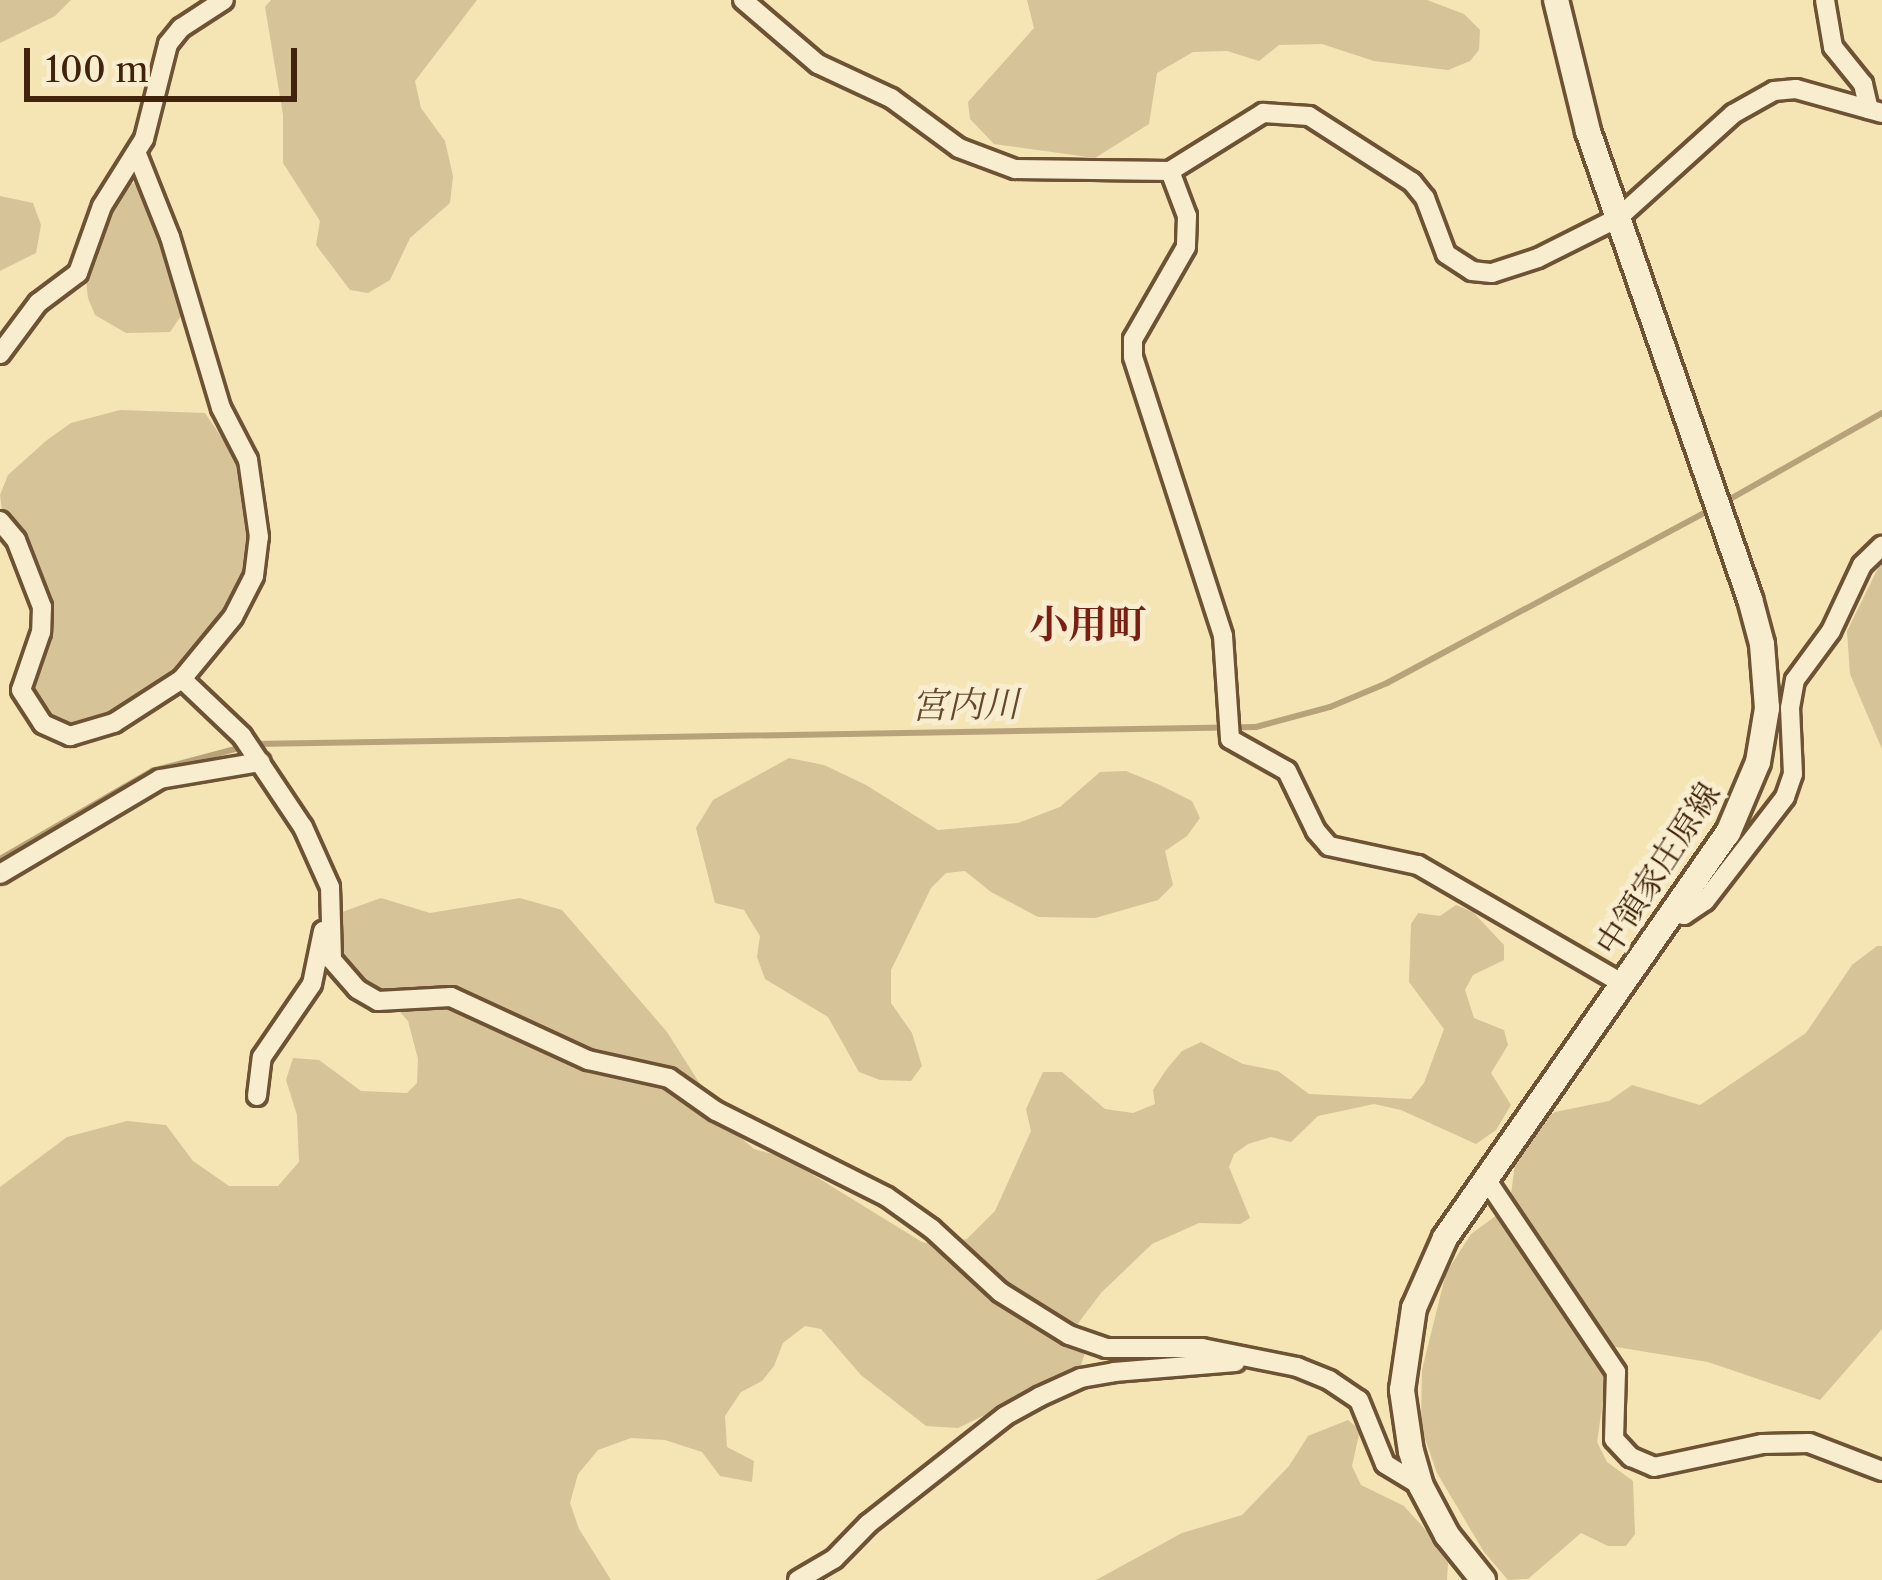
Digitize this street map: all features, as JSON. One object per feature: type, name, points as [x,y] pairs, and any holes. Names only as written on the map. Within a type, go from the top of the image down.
[{"type":"main road","name":"中領家庄原線","points":[[1483,1580],[1448,1535],[1421,1486],[1402,1390],[1414,1308],[1445,1238],[1672,913],[1746,798],[1765,724],[1762,644],[1588,130],[1556,0]]},
{"type":"street","points":[[0,354],[29,312],[78,273],[109,193],[136,154],[168,44],[181,28],[224,0]]},
{"type":"street","points":[[743,0],[818,64],[891,98],[983,161],[1015,170],[1169,171],[1249,119],[1293,111],[1357,144],[1412,182],[1425,198],[1446,254],[1472,271],[1492,273],[1538,258],[1618,218],[1732,114],[1774,91],[1796,89],[1875,111]]},
{"type":"street","points":[[1826,0],[1833,46],[1863,84],[1875,111]]},
{"type":"street","points":[[0,521],[16,540],[42,607],[41,632],[21,690],[43,724],[70,736],[92,733],[182,679],[233,617],[254,576],[257,504],[248,460],[220,408],[170,237],[136,154]]},
{"type":"street","points":[[1169,171],[1186,216],[1186,247],[1133,338],[1133,356],[1223,636],[1227,728],[1287,771],[1316,831],[1329,846],[1418,866],[1511,924],[1623,983]]},
{"type":"street","points":[[1672,913],[1684,915],[1706,901],[1785,797],[1793,774],[1790,708],[1795,680],[1831,631],[1862,565],[1882,547]]},
{"type":"street","points":[[182,679],[255,753],[330,886],[335,968],[379,1001],[451,997],[495,1012],[588,1060],[669,1078],[716,1112],[887,1197],[932,1229],[1000,1292],[1069,1335],[1106,1348],[1202,1348],[1297,1367],[1359,1400],[1385,1464],[1421,1486]]},
{"type":"street","points":[[0,874],[160,778],[255,753]]},
{"type":"street","points":[[257,1096],[262,1057],[312,984],[319,939],[329,922]]},
{"type":"street","points":[[1486,1179],[1616,1372],[1614,1438],[1631,1457],[1654,1466],[1762,1444],[1809,1443],[1882,1471]]},
{"type":"street","points":[[798,1580],[834,1558],[868,1524],[1005,1416],[1039,1397],[1081,1378],[1114,1372],[1258,1360]]},
{"type":"shaded area","points":[[0,0],[71,0],[55,16],[0,43]]},
{"type":"shaded area","points":[[271,0],[477,0],[415,81],[421,108],[445,141],[453,176],[450,203],[410,238],[390,280],[368,293],[350,290],[316,245],[320,221],[283,163],[283,115],[265,7]]},
{"type":"shaded area","points":[[1027,0],[1427,0],[1464,14],[1480,30],[1479,50],[1470,61],[1448,70],[1374,61],[1322,44],[1279,45],[1259,61],[1227,51],[1193,52],[1157,73],[1149,124],[1095,158],[994,144],[970,119],[968,102],[1034,28]]},
{"type":"shaded area","points":[[134,183],[155,219],[178,289],[183,313],[170,332],[126,333],[95,315],[88,298],[86,280],[101,229],[121,188]]},
{"type":"shaded area","points":[[0,196],[33,203],[41,225],[36,253],[0,271]]},
{"type":"shaded area","points":[[120,410],[205,413],[241,466],[251,531],[238,597],[220,626],[173,677],[115,714],[68,729],[50,724],[31,697],[29,679],[49,627],[3,517],[0,495],[8,475],[71,423]]},
{"type":"shaded area","points":[[1882,560],[1882,749],[1850,674],[1847,631]]},
{"type":"shaded area","points":[[789,758],[824,765],[866,785],[938,830],[1018,823],[1060,807],[1100,772],[1126,771],[1160,785],[1192,801],[1200,818],[1187,836],[1165,851],[1173,885],[1158,900],[1095,918],[1038,917],[991,892],[965,871],[946,873],[931,888],[891,970],[891,1003],[912,1033],[922,1066],[911,1081],[880,1080],[859,1072],[828,1017],[765,979],[757,957],[760,936],[744,910],[715,903],[696,828],[713,800]]},
{"type":"shaded area","points":[[381,898],[430,913],[520,898],[562,910],[667,1032],[726,1125],[754,1149],[784,1157],[922,1242],[936,1245],[967,1239],[995,1211],[1031,1131],[1026,1109],[1043,1072],[1062,1072],[1105,1109],[1133,1113],[1155,1104],[1153,1090],[1166,1070],[1182,1051],[1201,1042],[1243,1064],[1278,1071],[1309,1094],[1411,1099],[1424,1083],[1444,1029],[1409,982],[1411,924],[1418,913],[1440,916],[1456,905],[1473,912],[1504,945],[1504,960],[1473,975],[1465,990],[1474,1018],[1504,1030],[1508,1045],[1491,1073],[1511,1105],[1496,1130],[1476,1144],[1401,1110],[1374,1104],[1318,1116],[1291,1142],[1271,1137],[1248,1144],[1234,1154],[1229,1167],[1250,1218],[1240,1224],[1199,1223],[1152,1244],[1101,1293],[1073,1330],[1086,1349],[1080,1369],[958,1428],[926,1426],[861,1375],[821,1329],[805,1326],[783,1343],[774,1366],[762,1381],[741,1392],[725,1416],[727,1447],[754,1461],[752,1482],[720,1476],[702,1452],[665,1440],[631,1438],[598,1450],[578,1474],[570,1503],[579,1529],[611,1580],[0,1580],[0,1187],[67,1137],[127,1121],[166,1125],[193,1161],[229,1186],[278,1186],[299,1162],[297,1115],[286,1080],[293,1058],[319,1060],[361,1091],[407,1093],[417,1083],[418,1059],[408,1021],[379,988],[335,959],[331,941],[342,912]]},
{"type":"shaded area","points":[[1882,946],[1882,1329],[1820,1400],[1708,1362],[1616,1347],[1601,1356],[1607,1374],[1597,1442],[1607,1462],[1633,1481],[1635,1534],[1626,1546],[1608,1546],[1581,1533],[1528,1579],[1508,1580],[1484,1552],[1437,1473],[1421,1427],[1422,1370],[1446,1273],[1471,1234],[1497,1215],[1511,1194],[1516,1157],[1530,1131],[1555,1112],[1609,1101],[1632,1085],[1700,1105],[1806,1033],[1852,965]]},
{"type":"shaded area","points":[[1348,1420],[1360,1430],[1352,1466],[1361,1485],[1404,1506],[1448,1563],[1447,1580],[1096,1580],[1182,1533],[1242,1515],[1289,1466],[1308,1436]]},
{"type":"waterway","name":"宮内川","points":[[1723,503],[1882,413]]},
{"type":"waterway","name":"宮内川","points":[[0,859],[152,771],[254,744],[1256,727],[1330,707],[1387,683],[1712,509]]},
{"type":"district","name":"小用町","points":[[1088,624]]}]
